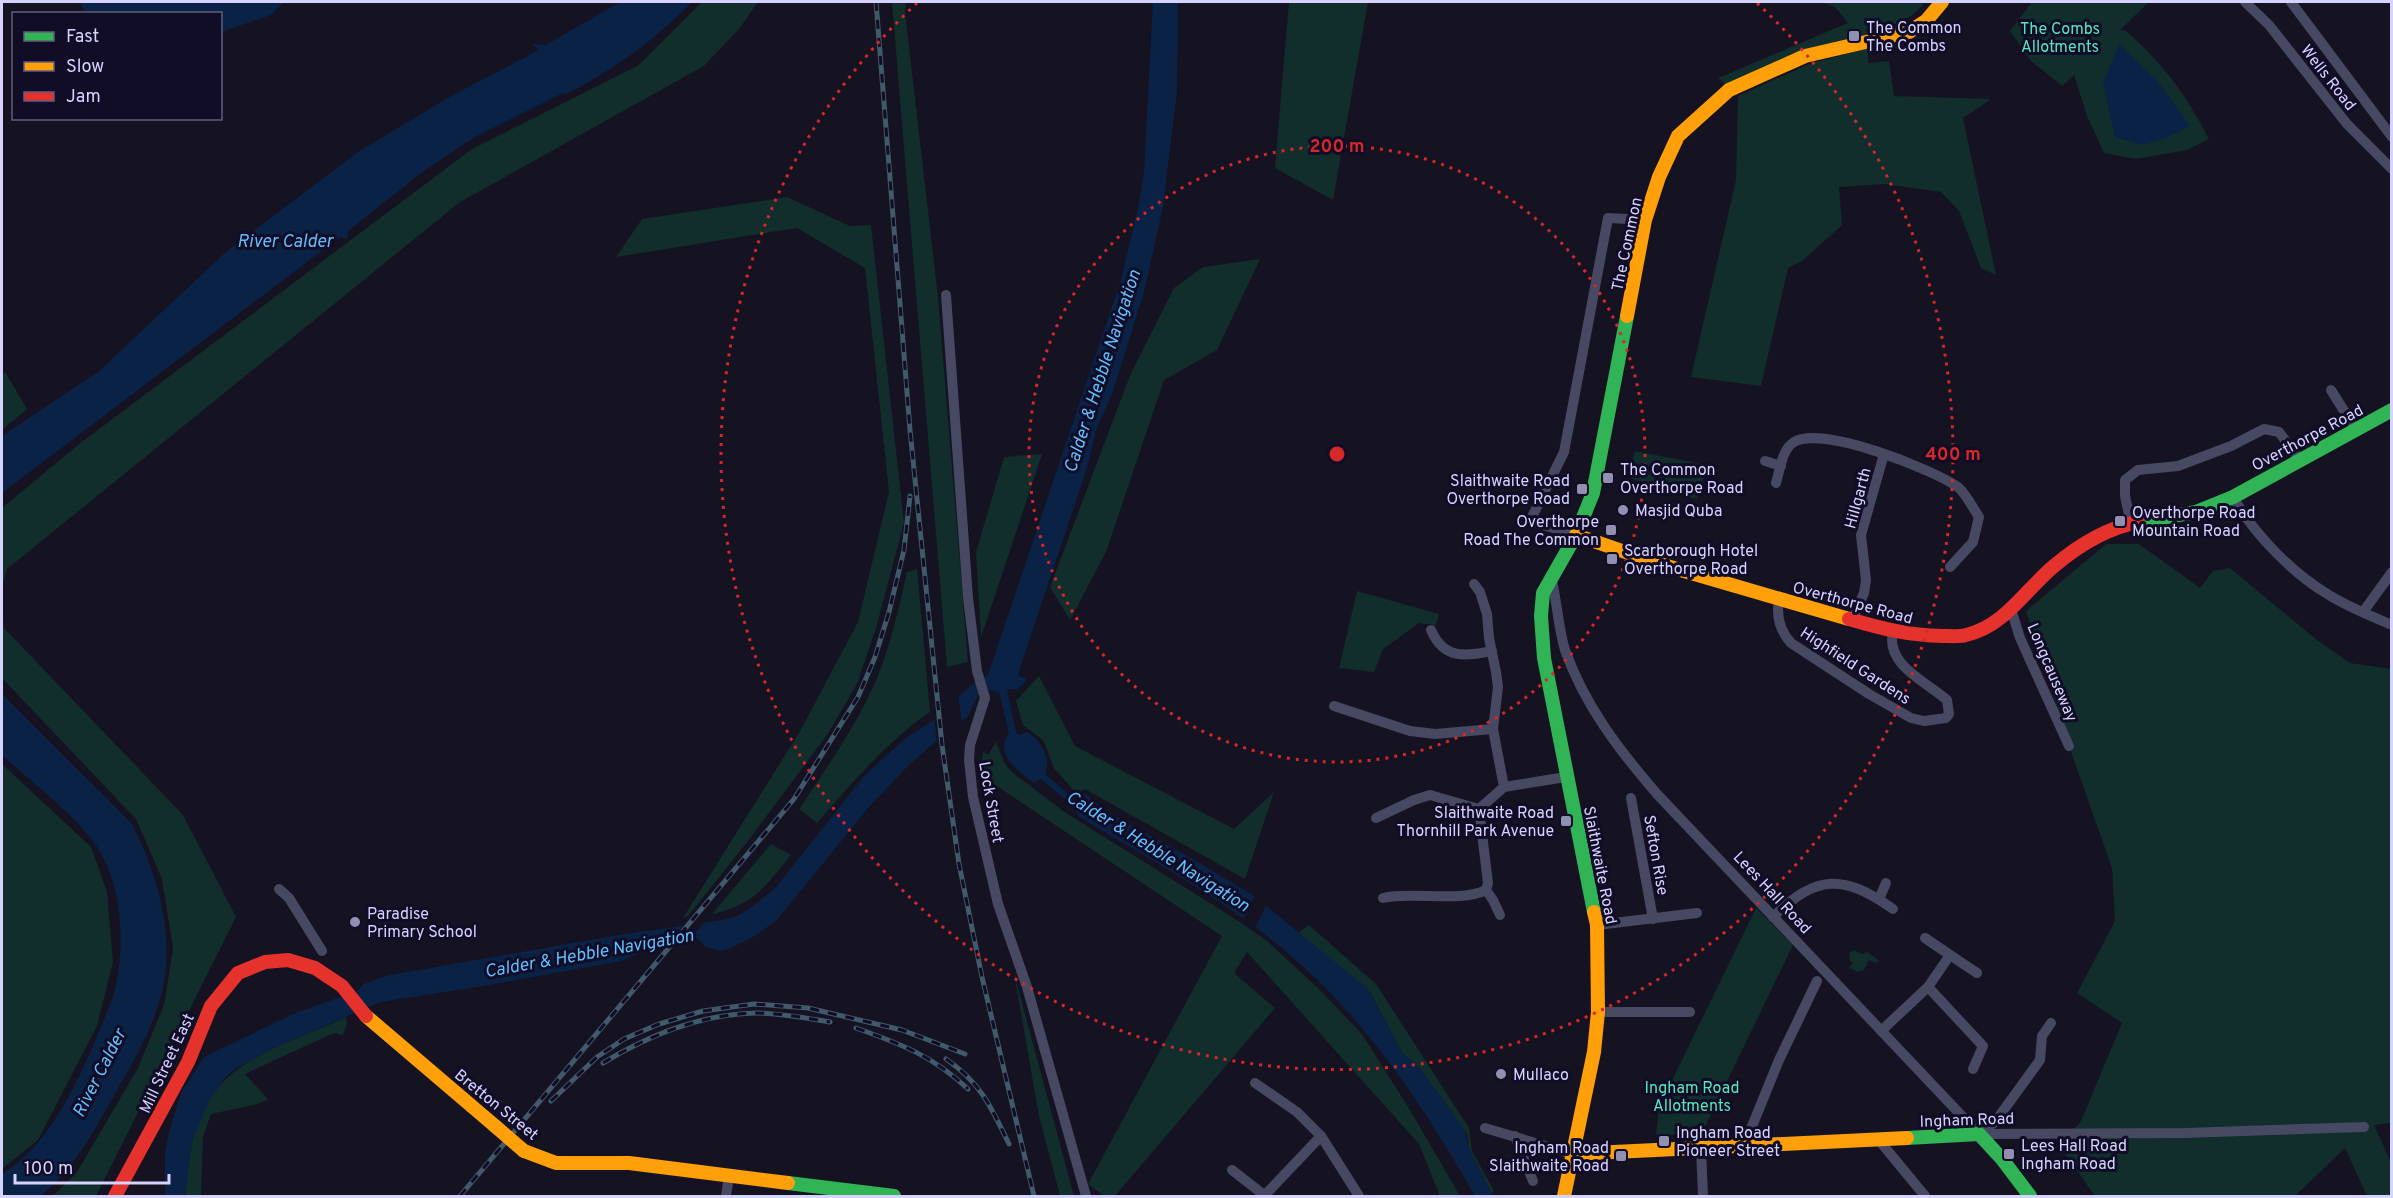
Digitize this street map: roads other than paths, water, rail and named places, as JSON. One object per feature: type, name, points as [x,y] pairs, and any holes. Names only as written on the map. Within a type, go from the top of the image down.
[{"type":"street","name":"Wells Road","points":[[2245,2],[2269,25],[2347,124],[2391,169]]},
{"type":"street","points":[[2291,2],[2391,138]]},
{"type":"street","name":"The Common","points":[[1551,577],[1576,535],[1593,493],[1603,451],[1645,220],[1659,177],[1678,136],[1729,90],[1805,56],[1909,32],[1926,21],[1941,4]]},
{"type":"street","points":[[1576,535],[1530,520],[1564,452],[1608,218],[1645,220]]},
{"type":"street","name":"Lock Street","points":[[946,295],[968,598],[977,671],[985,698],[970,745],[969,760],[973,797],[998,904],[1026,987],[1086,1197]]},
{"type":"street","points":[[2331,390],[2356,430]]},
{"type":"street","name":"Overthorpe Road","points":[[1576,535],[1660,564],[1893,632],[1964,636],[1996,622],[2054,566],[2094,537],[2121,525],[2196,512],[2233,497],[2391,410]]},
{"type":"street","points":[[2131,524],[2124,480],[2138,470],[2178,466],[2231,446],[2264,429],[2279,432],[2299,459]]},
{"type":"street","points":[[1776,483],[1785,451],[1791,443],[1801,438],[1812,437],[1864,447],[1921,467],[1960,489],[1979,517],[1973,542],[1950,567]]},
{"type":"street","name":"Hillgarth","points":[[1852,620],[1861,603],[1866,580],[1861,535],[1884,454]]},
{"type":"street","points":[[1765,461],[1781,465]]},
{"type":"street","points":[[2233,497],[2246,521],[2300,576],[2329,596],[2391,625]]},
{"type":"street","points":[[2363,612],[2391,572]]},
{"type":"street","name":"Lees Hall Road","points":[[1551,577],[1565,648],[1585,696],[1620,751],[1773,917],[1979,1134],[2030,1197]]},
{"type":"street","name":"Slaithwaite Road","points":[[1551,577],[1543,593],[1541,616],[1543,648],[1566,777],[1597,925],[1598,1012],[1594,1052],[1565,1196]]},
{"type":"street","points":[[1474,584],[1480,592],[1487,614],[1498,687],[1493,729],[1504,787]]},
{"type":"street","name":"Highfield Gardens","points":[[1779,599],[1777,617],[1783,632],[1791,643],[1869,694],[1911,718],[1924,721],[1946,718],[1949,714],[1947,700],[1904,667],[1895,654],[1891,642],[1893,632]]},
{"type":"street","name":"Longcauseway","points":[[2011,609],[2020,638],[2069,746]]},
{"type":"street","points":[[1431,630],[1435,639],[1454,654],[1462,656],[1492,651]]},
{"type":"street","points":[[1334,705],[1410,731],[1435,734],[1493,729]]},
{"type":"street","points":[[1479,808],[1504,787],[1566,777]]},
{"type":"street","points":[[1376,818],[1430,795],[1479,808]]},
{"type":"street","name":"Sefton Rise","points":[[1631,798],[1653,919]]},
{"type":"street","points":[[1479,808],[1488,883],[1486,890]]},
{"type":"street","points":[[1879,899],[1886,883]]},
{"type":"street","points":[[1773,917],[1798,894],[1821,885],[1845,885],[1879,899],[1893,909]]},
{"type":"street","points":[[279,889],[289,898],[322,951]]},
{"type":"street","points":[[1383,898],[1396,895],[1427,897],[1472,894],[1486,890]]},
{"type":"street","points":[[1486,890],[1500,915]]},
{"type":"street","points":[[1597,925],[1697,913]]},
{"type":"street","points":[[1925,938],[1977,972]]},
{"type":"street","points":[[1881,1031],[1928,987],[1950,955]]},
{"type":"street","name":"Bretton Street","points":[[265,962],[288,960],[315,968],[342,986],[366,1016],[524,1151],[556,1163],[629,1163],[894,1197]]},
{"type":"street","name":"Mill Street East","points":[[115,1197],[188,1062],[211,1006],[238,973],[265,962]]},
{"type":"street","points":[[1744,1146],[1779,1060],[1817,981]]},
{"type":"street","points":[[1928,987],[1983,1046],[1973,1069]]},
{"type":"street","points":[[1598,1012],[1690,1012]]},
{"type":"street","points":[[1979,1134],[1995,1122],[2040,1060],[2042,1036],[2051,1023]]},
{"type":"street","points":[[1256,1083],[1297,1112],[1321,1136],[1359,1197]]},
{"type":"street","name":"Ingham Road","points":[[1572,1154],[1979,1134],[2171,1133],[2364,1127]]},
{"type":"street","points":[[1485,1128],[1572,1154]]},
{"type":"street","points":[[1232,1170],[1264,1196],[1321,1136]]},
{"type":"street","points":[[1515,1136],[1533,1181]]},
{"type":"street","points":[[1878,1139],[1925,1197]]},
{"type":"street","points":[[1701,1148],[1703,1197]]},
{"type":"street","points":[[726,1197],[729,1176]]},
{"type":"water","points":[[80,2],[284,2],[271,15],[222,32],[222,12],[85,12]]},
{"type":"water","name":"River Calder","points":[[620,2],[692,2],[663,30],[604,73],[569,93],[561,94],[475,137],[425,170],[348,231],[347,239],[340,237],[2,493],[2,436],[98,372],[228,250],[358,152],[453,95],[539,50],[532,44],[546,45]]},
{"type":"water","name":"Calder & Hebble Navigation","points":[[1153,2],[1178,2],[1177,91],[1163,207],[1144,292],[1112,394],[1096,430],[1087,468],[1019,671],[1019,676],[1026,678],[1025,682],[1017,689],[1007,690],[1016,732],[1019,735],[1027,732],[1037,740],[1046,756],[1045,774],[1078,802],[1084,805],[1087,803],[1084,793],[1107,812],[1186,855],[1254,896],[1368,989],[1402,1053],[1418,1066],[1464,1129],[1469,1149],[1493,1196],[1475,1196],[1436,1130],[1370,1038],[1319,982],[1291,956],[1214,899],[1078,816],[1074,807],[1041,779],[1034,783],[1015,768],[1004,748],[1009,733],[999,692],[990,690],[979,693],[968,716],[905,769],[868,808],[777,920],[753,937],[720,951],[706,947],[691,936],[673,938],[621,961],[380,1002],[269,1050],[235,1069],[225,1078],[210,1099],[192,1141],[185,1196],[165,1196],[165,1152],[169,1131],[182,1091],[204,1057],[293,1014],[357,991],[364,984],[385,976],[737,916],[776,887],[864,776],[907,737],[934,720],[971,685],[988,675],[1121,280],[1144,171]]},
{"type":"water","points":[[2119,44],[2156,79],[2190,126],[2166,138],[2143,145],[2115,137],[2103,84]]},
{"type":"water","name":"River Calder","points":[[2,694],[132,824],[156,882],[167,945],[163,987],[142,1044],[81,1151],[52,1186],[40,1196],[2,1196],[2,1174],[40,1141],[70,1095],[82,1070],[113,997],[120,959],[120,918],[112,879],[105,860],[95,844],[64,810],[2,755]]},
{"type":"railway","points":[[876,2],[910,430],[942,745],[959,864],[982,977],[1034,1196]]},
{"type":"railway","points":[[460,1196],[794,799],[858,697],[875,657],[904,550],[910,496]]},
{"type":"railway","points":[[551,1101],[597,1057],[624,1039],[659,1024],[703,1011],[754,1004],[808,1008],[902,1030],[965,1054]]},
{"type":"railway","points":[[603,1063],[658,1035],[716,1017],[765,1013],[830,1022]]},
{"type":"railway","points":[[856,1028],[929,1059],[968,1089]]},
{"type":"railway","points":[[946,1059],[977,1087],[1009,1144]]},
{"type":"place","name":"The Common The Combs","points":[[1854,36]]},
{"type":"place","name":"The Common Overthorpe Road","points":[[1608,478]]},
{"type":"place","name":"Slaithwaite Road Overthorpe Road","points":[[1582,489]]},
{"type":"place","name":"Masjid Quba","points":[[1623,510]]},
{"type":"place","name":"Overthorpe Road Mountain Road","points":[[2120,521]]},
{"type":"place","name":"Overthorpe Road The Common","points":[[1611,530]]},
{"type":"place","name":"Scarborough Hotel Overthorpe Road","points":[[1612,559]]},
{"type":"place","name":"Slaithwaite Road Thornhill Park Avenue","points":[[1566,821]]},
{"type":"place","name":"Paradise Primary School","points":[[355,922]]},
{"type":"place","name":"Mullaco","points":[[1501,1074]]},
{"type":"place","name":"Ingham Road Pioneer Street","points":[[1664,1141]]},
{"type":"place","name":"Lees Hall Road Ingham Road","points":[[2009,1154]]},
{"type":"place","name":"Ingham Road Slaithwaite Road","points":[[1621,1156]]},
{"type":"park label","name":"The Combs Allotments","points":[[2060,37]]},
{"type":"park label","name":"Ingham Road Allotments","points":[[1692,1096]]}]
